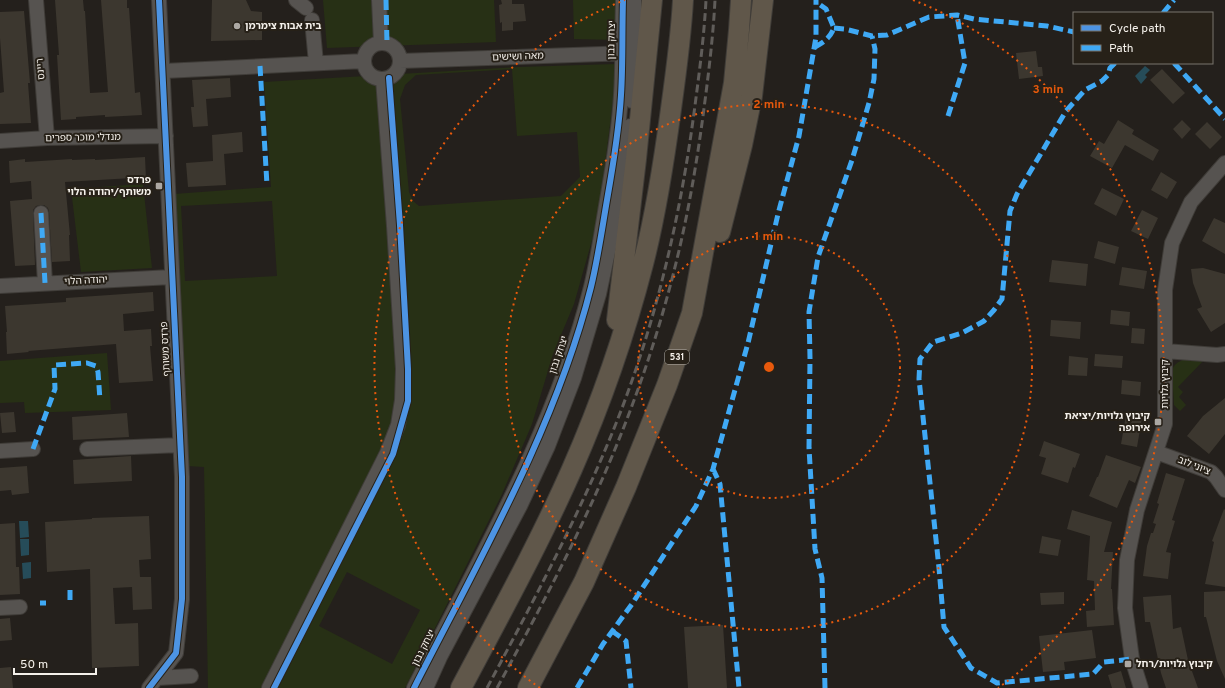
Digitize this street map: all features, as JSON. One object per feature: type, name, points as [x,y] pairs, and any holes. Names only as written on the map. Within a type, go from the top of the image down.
[{"type":"highway","points":[[611,369],[638,143],[652,0]]},
{"type":"highway","points":[[461,688],[525,568],[572,468],[595,412],[627,321],[643,263],[665,150],[676,77],[683,0]]},
{"type":"highway","name":"531","points":[[528,688],[584,582],[626,487],[667,385],[692,313],[734,83],[741,0]]},
{"type":"highway","points":[[692,313],[719,236],[742,145],[752,96],[763,0]]},
{"type":"street","name":"ריינס","points":[[36,0],[47,138]]},
{"type":"street","name":"פרדס משותף","points":[[153,683],[176,653],[182,598],[188,477],[180,445],[164,71],[159,0]]},
{"type":"street","points":[[379,0],[380,43]]},
{"type":"street","name":"יצחק נבון","points":[[414,688],[512,495],[552,402],[572,348],[590,287],[606,206],[617,134],[621,94],[623,0]]},
{"type":"street","name":"יצחק נבון","points":[[426,688],[440,657],[520,506],[548,446],[574,378],[599,294],[621,191],[631,122],[636,53],[634,0]]},
{"type":"street","points":[[305,9],[316,63]]},
{"type":"street","points":[[380,43],[388,44],[398,53],[400,61],[397,71],[389,78],[375,78],[370,75],[364,61],[366,53],[371,47],[380,43]]},
{"type":"street","name":"מאה ושישים","points":[[400,61],[636,53]]},
{"type":"street","points":[[164,71],[364,61]]},
{"type":"street","points":[[269,688],[387,453],[398,425],[403,377],[383,79]]},
{"type":"street","name":"מנדלי מוכר ספרים","points":[[0,141],[47,138],[166,136]]},
{"type":"street","name":"קיבוץ גלויות","points":[[1141,688],[1132,659],[1125,608],[1127,560],[1137,510],[1165,424],[1165,290],[1172,243],[1191,202],[1225,163]]},
{"type":"street","points":[[42,213],[46,283]]},
{"type":"street","name":"יהודה הלוי","points":[[0,286],[172,277]]},
{"type":"street","points":[[1165,351],[1217,355],[1225,354]]},
{"type":"street","points":[[87,449],[180,445]]},
{"type":"street","points":[[0,451],[33,449]]},
{"type":"street","name":"ציוני לוב","points":[[1156,452],[1211,472],[1225,490]]},
{"type":"street","points":[[0,608],[20,607]]},
{"type":"street","points":[[153,683],[191,676]]},
{"type":"green space","points":[[323,0],[494,0],[496,42],[327,48]]},
{"type":"green space","points":[[573,0],[619,0],[619,40],[574,39]]},
{"type":"green space","points":[[616,64],[615,85],[598,219],[574,304],[553,354],[532,424],[502,494],[405,688],[208,688],[204,467],[188,466],[174,194],[271,187],[264,82],[519,67]],"holes":[[[512,69],[517,136],[577,132],[580,177],[561,196],[419,206],[413,201],[409,192],[400,99],[405,85],[416,75]],[[272,201],[277,276],[185,281],[181,206]],[[347,572],[420,610],[392,664],[319,626]]]},
{"type":"green space","points":[[143,184],[152,268],[81,272],[71,189]]},
{"type":"green space","points":[[107,353],[111,410],[25,413],[24,402],[0,403],[0,361]]},
{"type":"green space","points":[[1185,359],[1205,359],[1178,387],[1183,392],[1179,397],[1186,405],[1180,411],[1174,405],[1172,372],[1178,362]]},
{"type":"water","points":[[1145,66],[1150,70],[1145,75],[1147,77],[1141,84],[1135,76]]},
{"type":"water","points":[[19,521],[28,521],[29,537],[20,538]]},
{"type":"water","points":[[20,539],[29,539],[29,555],[21,556]]},
{"type":"water","points":[[31,562],[31,578],[23,579],[22,563]]},
{"type":"building","points":[[55,0],[83,0],[90,93],[108,92],[101,0],[127,0],[127,8],[129,8],[135,93],[140,92],[142,115],[105,117],[105,115],[76,117],[76,119],[61,120],[57,55],[59,55]]},
{"type":"building","name":"בית אבות צימרמן","points":[[212,0],[246,0],[251,11],[262,12],[262,40],[211,41]]},
{"type":"building","points":[[501,0],[512,0],[512,4],[524,4],[526,21],[513,22],[513,30],[502,31],[499,5],[502,4]]},
{"type":"building","points":[[24,11],[30,83],[28,83],[31,123],[0,124],[0,93],[4,92],[0,38],[0,12]]},
{"type":"building","points":[[1036,51],[1038,67],[1042,67],[1043,76],[1019,79],[1016,53]]},
{"type":"building","points":[[1162,69],[1185,93],[1173,104],[1150,80]]},
{"type":"building","points":[[230,78],[231,97],[206,99],[208,126],[193,127],[191,107],[194,107],[192,80]]},
{"type":"building","points":[[1118,120],[1134,130],[1132,134],[1159,150],[1153,161],[1125,145],[1112,168],[1090,156],[1099,141],[1104,144]]},
{"type":"building","points":[[1182,120],[1191,129],[1182,139],[1173,129]]},
{"type":"building","points":[[1207,122],[1222,137],[1210,149],[1195,134]]},
{"type":"building","points":[[242,132],[243,152],[224,154],[226,185],[188,187],[186,163],[213,161],[212,135]]},
{"type":"building","points":[[145,157],[146,179],[132,181],[132,178],[65,182],[70,235],[70,261],[52,262],[48,208],[44,205],[36,206],[33,210],[35,265],[15,266],[10,201],[32,199],[31,181],[10,183],[9,161],[25,159],[25,162],[72,159],[95,160]]},
{"type":"building","points":[[1161,172],[1177,182],[1167,199],[1151,190]]},
{"type":"building","points":[[1102,188],[1124,199],[1116,216],[1094,204]]},
{"type":"building","points":[[1142,210],[1158,218],[1148,239],[1131,231]]},
{"type":"building","points":[[1214,218],[1225,223],[1225,254],[1202,241]]},
{"type":"building","points":[[1098,241],[1119,247],[1115,264],[1094,258]]},
{"type":"building","points":[[1052,260],[1088,264],[1086,286],[1049,282]]},
{"type":"building","points":[[1122,267],[1147,271],[1144,289],[1119,285]]},
{"type":"building","points":[[1203,268],[1225,274],[1225,323],[1211,332],[1197,309],[1202,307],[1193,283],[1191,269]]},
{"type":"building","points":[[153,292],[154,311],[123,314],[124,331],[151,329],[152,346],[150,346],[153,381],[119,383],[116,344],[7,354],[5,306],[66,302],[66,298]]},
{"type":"building","points":[[1111,310],[1130,312],[1129,326],[1110,324]]},
{"type":"building","points":[[1051,320],[1081,322],[1080,339],[1050,336]]},
{"type":"building","points":[[1132,328],[1145,329],[1144,344],[1131,343]]},
{"type":"building","points":[[1095,354],[1123,356],[1122,368],[1094,366]]},
{"type":"building","points":[[1069,356],[1088,358],[1087,376],[1068,375]]},
{"type":"building","points":[[1122,380],[1141,382],[1140,396],[1121,394]]},
{"type":"building","points":[[1225,398],[1225,434],[1209,454],[1187,436],[1203,416]]},
{"type":"building","points":[[14,412],[16,432],[2,433],[0,413]]},
{"type":"building","points":[[127,413],[129,437],[73,440],[72,417]]},
{"type":"building","points":[[1126,415],[1142,418],[1137,447],[1121,444]]},
{"type":"building","points":[[1044,441],[1080,454],[1075,468],[1073,467],[1068,483],[1041,474],[1046,458],[1039,456]]},
{"type":"building","points":[[1106,455],[1141,467],[1135,483],[1129,480],[1117,508],[1089,496]]},
{"type":"building","points":[[131,456],[132,481],[74,484],[73,460]]},
{"type":"building","points":[[27,466],[29,493],[12,495],[11,490],[0,491],[0,468]]},
{"type":"building","points":[[1166,473],[1185,479],[1172,520],[1175,521],[1166,552],[1171,553],[1168,579],[1143,576],[1147,546],[1151,533],[1153,533],[1156,524],[1153,523]]},
{"type":"building","points":[[1224,509],[1225,587],[1205,584],[1214,542],[1212,541]]},
{"type":"building","points":[[1072,510],[1112,522],[1104,552],[1113,552],[1111,589],[1114,625],[1087,627],[1086,611],[1095,610],[1094,581],[1087,580],[1090,536],[1067,529]]},
{"type":"building","points":[[149,516],[151,559],[139,560],[140,577],[151,577],[152,609],[133,610],[132,587],[113,588],[115,624],[138,623],[139,666],[92,668],[90,569],[47,572],[45,522],[92,518]]},
{"type":"building","points":[[15,523],[16,567],[19,567],[20,594],[0,595],[0,524]]},
{"type":"building","points":[[1042,536],[1061,540],[1058,556],[1039,553]]},
{"type":"building","points":[[1225,591],[1225,679],[1217,661],[1206,617],[1204,617],[1204,592]]},
{"type":"building","points":[[1064,592],[1064,604],[1041,605],[1040,593]]},
{"type":"building","points":[[1171,595],[1173,629],[1181,627],[1188,660],[1198,688],[1166,688],[1161,673],[1150,622],[1145,622],[1143,597]]},
{"type":"building","points":[[10,618],[12,640],[0,641],[0,619]]},
{"type":"building","points":[[723,625],[727,688],[688,688],[684,627]]},
{"type":"building","points":[[1092,630],[1096,658],[1064,662],[1065,670],[1043,672],[1039,636]]},
{"type":"building","points":[[11,667],[13,688],[0,688],[0,668]]},
{"type":"building","points":[[1121,671],[1126,688],[1112,688],[1108,675]]},
{"type":"railway","points":[[487,688],[539,589],[588,490],[617,421],[644,346],[665,269],[682,192],[698,85],[706,0]]},
{"type":"railway","points":[[497,688],[577,535],[623,430],[651,351],[674,271],[691,194],[707,87],[715,0]]},
{"type":"marked path","points":[[386,0],[387,44]]},
{"type":"marked path","points":[[577,688],[603,644],[632,604],[696,506],[713,469],[748,343],[778,214],[799,136],[816,37],[816,0]]},
{"type":"marked path","points":[[1164,12],[1174,0]]},
{"type":"marked path","points":[[815,47],[826,39],[834,28],[826,9],[816,2]]},
{"type":"marked path","points":[[834,28],[845,29],[872,36],[887,35],[929,17],[957,15],[974,19],[1047,26],[1073,32]]},
{"type":"marked path","points":[[948,116],[965,63],[957,15]]},
{"type":"marked path","points":[[825,688],[822,578],[815,549],[809,448],[809,312],[818,257],[852,160],[869,103],[874,79],[875,49],[872,36]]},
{"type":"marked path","points":[[1114,64],[1110,68],[1108,75],[1102,81],[1085,90],[1066,111],[1017,194],[1010,211],[1002,299],[984,321],[962,333],[933,342],[920,359],[919,379],[944,627],[971,668],[997,683],[1093,674],[1104,662],[1132,659]]},
{"type":"marked path","points":[[1175,64],[1225,119]]},
{"type":"marked path","points":[[260,66],[267,185]]},
{"type":"marked path","points":[[41,213],[45,283]]},
{"type":"marked path","points":[[33,449],[55,389],[54,365],[87,363],[96,366],[98,372],[100,400]]},
{"type":"marked path","points":[[713,469],[720,484],[739,688]]},
{"type":"marked path","points":[[70,590],[70,602]]},
{"type":"marked path","points":[[40,603],[46,603]]},
{"type":"marked path","points":[[612,631],[626,641],[631,688]]},
{"type":"cycle path","points":[[149,688],[176,653],[182,599],[182,477],[159,0]]},
{"type":"cycle path","points":[[414,688],[514,492],[558,391],[576,339],[596,265],[616,148],[622,83],[623,0]]},
{"type":"cycle path","points":[[274,688],[393,454],[408,401],[408,369],[400,225],[389,78]]},
{"type":"place","name":"בית אבות צימרמן","points":[[237,26]]},
{"type":"place","name":"פרדס משותף/יהודה הלוי","points":[[159,186]]},
{"type":"place","name":"קיבוץ גלויות/יציאת אירופה","points":[[1158,422]]},
{"type":"place","name":"קיבוץ גלויות/רחל","points":[[1128,664]]}]
